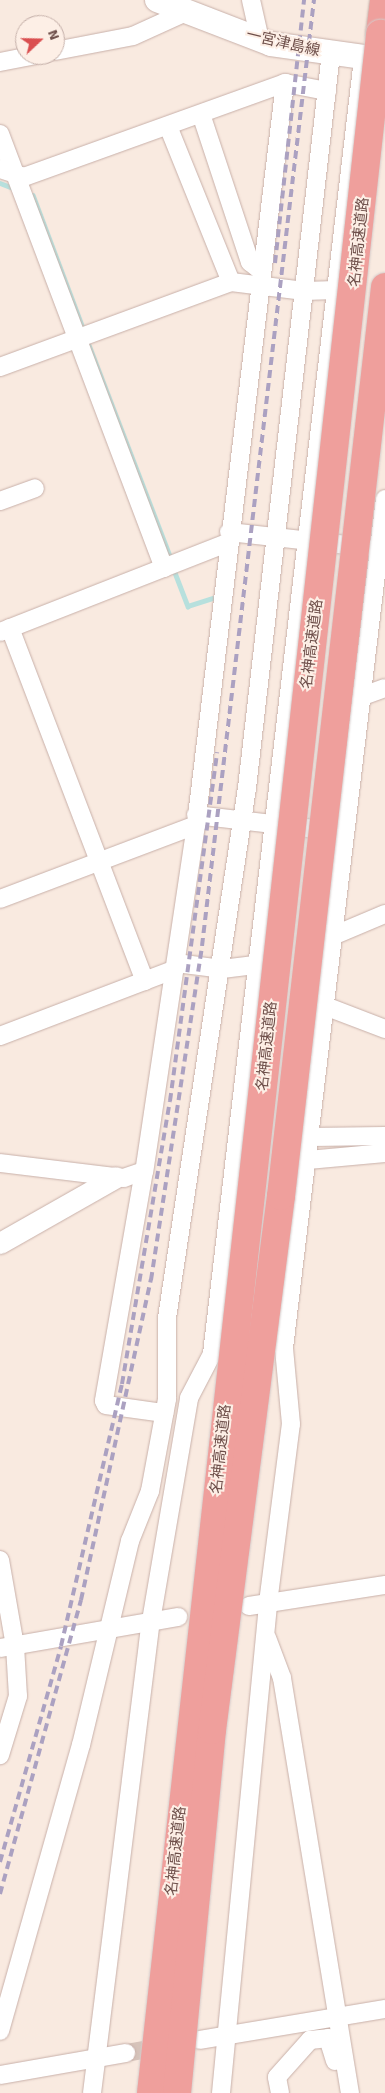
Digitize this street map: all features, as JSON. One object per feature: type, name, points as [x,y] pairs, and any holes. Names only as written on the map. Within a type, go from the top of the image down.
[{"type":"highway","name":"名神高速道路","points":[[151,2093],[384,0]]},
{"type":"highway","name":"名神高速道路","points":[[177,2093],[212,1730],[281,1196],[385,287]]},
{"type":"main road","name":"一宮津島線","points":[[157,0],[260,40],[374,59]]},
{"type":"street","points":[[251,0],[260,40]]},
{"type":"street","points":[[65,49],[133,36],[186,12]]},
{"type":"street","points":[[0,2031],[39,1903],[130,1541],[150,1492],[164,1414],[167,1318],[222,970],[242,820],[331,53]]},
{"type":"street","points":[[0,62],[15,59]]},
{"type":"street","points":[[92,2093],[150,1621],[189,1398],[212,1354],[271,824],[336,290],[374,59]]},
{"type":"street","points":[[8,172],[24,177],[285,83],[326,91]]},
{"type":"street","points":[[164,1414],[106,1405],[104,1400],[144,1171],[176,966],[196,820],[228,538],[285,83]]},
{"type":"street","points":[[201,114],[250,262],[260,278]]},
{"type":"street","points":[[168,126],[231,282]]},
{"type":"street","points":[[0,134],[8,172],[80,339],[164,568]]},
{"type":"street","points":[[0,367],[231,282],[260,278],[304,291],[336,290]]},
{"type":"street","points":[[0,501],[35,488]]},
{"type":"street","points":[[221,2093],[224,2036],[268,1603],[291,1424],[284,1348],[311,1137],[325,1006],[384,523],[385,499]]},
{"type":"street","points":[[145,981],[5,630],[164,568],[228,538],[276,537],[380,548]]},
{"type":"street","points":[[363,696],[385,688]]},
{"type":"street","points":[[0,899],[98,862],[196,820],[242,820],[347,833]]},
{"type":"street","points":[[335,934],[385,914]]},
{"type":"street","points":[[0,1036],[145,981],[176,966],[222,970],[256,961],[330,966]]},
{"type":"street","points":[[325,1006],[385,1029]]},
{"type":"street","points":[[311,1137],[385,1136]]},
{"type":"street","points":[[308,1160],[385,1153]]},
{"type":"street","points":[[0,1163],[116,1177]]},
{"type":"street","points":[[0,1243],[116,1177],[144,1171]]},
{"type":"street","points":[[0,1560],[7,1647],[18,1696],[0,1755]]},
{"type":"street","points":[[249,1606],[385,1585]]},
{"type":"street","points":[[7,1647],[178,1617]]},
{"type":"street","points":[[265,1632],[282,1678],[350,2093]]},
{"type":"street","points":[[200,2040],[385,2009]]},
{"type":"street","points":[[280,2093],[277,2077],[310,2040],[328,2038],[341,2093]]},
{"type":"street","points":[[0,2075],[126,2053]]},
{"type":"waterway","points":[[0,183],[13,188]]},
{"type":"waterway","points":[[33,195],[84,331]]},
{"type":"waterway","points":[[89,345],[171,559]]},
{"type":"waterway","points":[[174,570],[188,606],[212,598]]},
{"type":"tunnel","points":[[126,2053],[165,2046]]},
{"type":"railway","points":[[275,263],[304,0]]},
{"type":"railway","points":[[0,1894],[81,1600],[151,1280],[202,946],[314,0]]},
{"type":"railway","points":[[0,1862],[61,1646],[122,1384],[170,1101],[217,752]]}]
